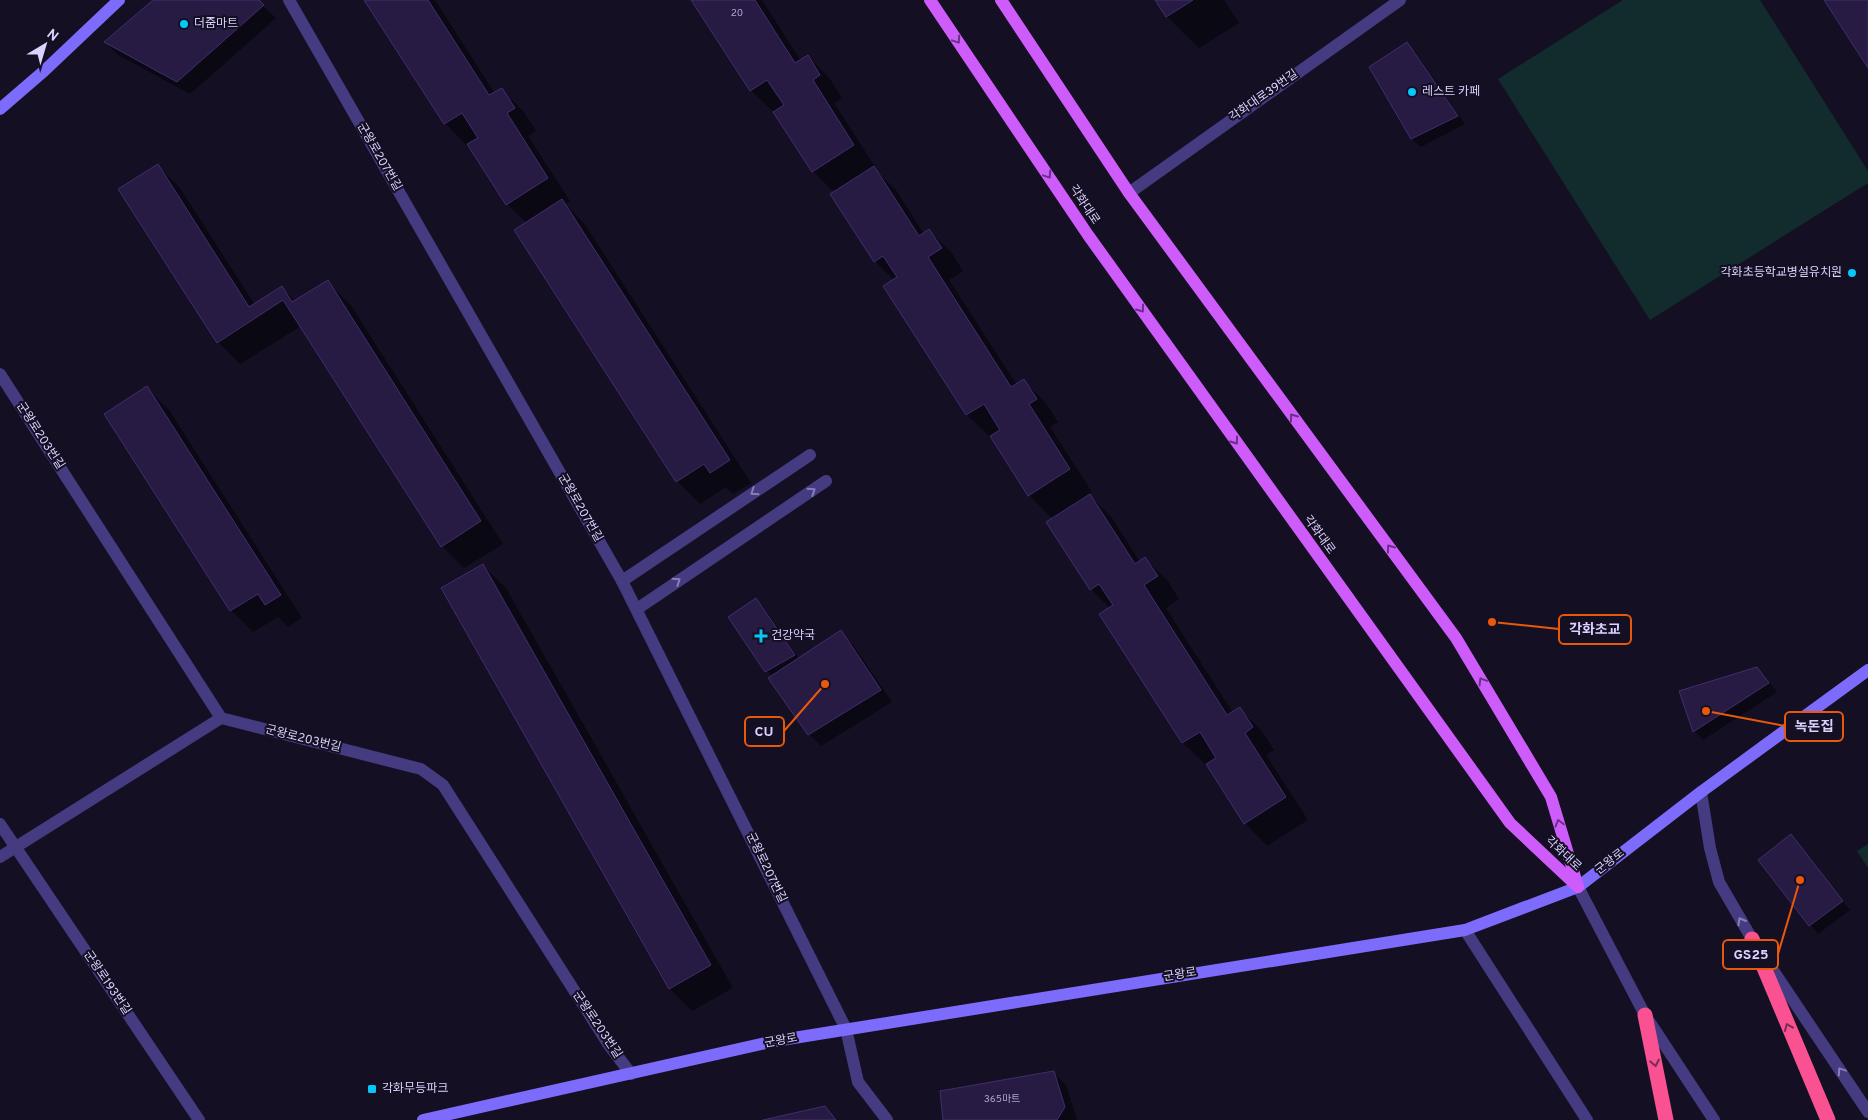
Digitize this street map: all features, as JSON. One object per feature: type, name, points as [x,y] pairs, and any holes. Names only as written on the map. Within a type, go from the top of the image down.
[{"type":"highway","points":[[1752,939],[1828,1120]]},
{"type":"highway","points":[[1645,1015],[1666,1120]]},
{"type":"main road","points":[[0,109],[44,71],[119,0]]},
{"type":"main road","name":"각화대로","points":[[930,0],[1088,235],[1510,823],[1578,887]]},
{"type":"main road","name":"각화대로","points":[[1001,0],[1129,193],[1456,638],[1551,797],[1578,887]]},
{"type":"main road","name":"군왕로","points":[[423,1120],[775,1041],[1465,930],[1578,887],[1701,792],[1868,670]]},
{"type":"street","name":"군왕로207번길","points":[[289,0],[637,609],[846,1030],[858,1082],[886,1120]]},
{"type":"street","name":"각화대로39번길","points":[[1129,193],[1400,0]]},
{"type":"street","name":"군왕로203번길","points":[[0,374],[220,718],[421,769],[443,786],[603,1036],[631,1074]]},
{"type":"street","points":[[622,581],[810,456]]},
{"type":"street","points":[[637,609],[826,481]]},
{"type":"street","points":[[0,857],[220,718]]},
{"type":"street","points":[[1701,792],[1710,848],[1719,882],[1752,939],[1868,1112]]},
{"type":"street","name":"군왕로193번길","points":[[0,824],[199,1120]]},
{"type":"street","points":[[1578,887],[1645,1015],[1714,1120]]},
{"type":"street","points":[[1465,930],[1587,1120]]},
{"type":"green space","points":[[1623,0],[1760,0],[1868,171],[1868,183],[1650,320],[1498,79]]},
{"type":"green space","points":[[1868,844],[1868,868],[1857,851]]},
{"type":"building","name":"더줌마트","points":[[153,0],[259,0],[264,5],[177,82],[104,42]]},
{"type":"building","points":[[364,0],[428,0],[489,95],[502,88],[515,108],[507,113],[548,178],[506,205],[467,144],[478,138],[462,113],[444,124]]},
{"type":"building","points":[[691,0],[755,0],[795,63],[808,55],[820,75],[813,80],[854,145],[812,172],[773,112],[784,105],[767,80],[750,91]]},
{"type":"building","points":[[1155,0],[1193,0],[1166,17]]},
{"type":"building","points":[[1824,0],[1868,0],[1868,68]]},
{"type":"building","name":"레스트 카페","points":[[1407,42],[1458,116],[1411,139],[1369,67]]},
{"type":"building","points":[[158,164],[249,307],[282,286],[292,302],[328,280],[481,521],[441,547],[283,300],[217,343],[118,189]]},
{"type":"building","points":[[874,166],[919,236],[929,229],[942,248],[928,257],[1011,387],[1024,379],[1037,399],[1029,404],[1070,469],[1028,496],[990,436],[1000,430],[984,404],[966,415],[883,286],[897,277],[883,256],[874,262],[830,194]]},
{"type":"building","points":[[562,199],[730,460],[710,473],[704,464],[676,482],[514,230]]},
{"type":"building","points":[[147,386],[281,595],[265,605],[258,594],[230,611],[104,414]]},
{"type":"building","points":[[1090,494],[1135,564],[1145,557],[1158,576],[1144,585],[1227,715],[1240,707],[1253,727],[1245,733],[1286,797],[1244,824],[1206,764],[1216,758],[1200,732],[1182,743],[1099,614],[1113,605],[1099,584],[1090,590],[1046,522]]},
{"type":"building","points":[[483,564],[711,965],[669,989],[441,588]]},
{"type":"building","name":"건강약국","points":[[756,598],[795,655],[765,672],[728,617]]},
{"type":"building","points":[[841,630],[881,690],[808,735],[768,678]]},
{"type":"building","points":[[1757,667],[1769,683],[1693,732],[1679,691]]},
{"type":"building","points":[[1791,834],[1843,901],[1809,926],[1758,860]]},
{"type":"building","points":[[1054,1071],[1065,1107],[1057,1120],[943,1120],[940,1091]]},
{"type":"building","points":[[825,1106],[836,1120],[763,1120]]},
{"type":"place","name":"더줌마트","points":[[184,24]]},
{"type":"place","name":"레스트 카페","points":[[1412,92]]},
{"type":"place","name":"각화초등학교병설유치원","points":[[1852,273]]},
{"type":"place","name":"각화초교","points":[[1492,622]]},
{"type":"place","name":"건강약국","points":[[761,636]]},
{"type":"place","name":"CU","points":[[825,684]]},
{"type":"place","name":"녹돈집","points":[[1706,711]]},
{"type":"place","name":"GS25","points":[[1800,880]]},
{"type":"place","name":"각화무등파크","points":[[372,1089]]}]
